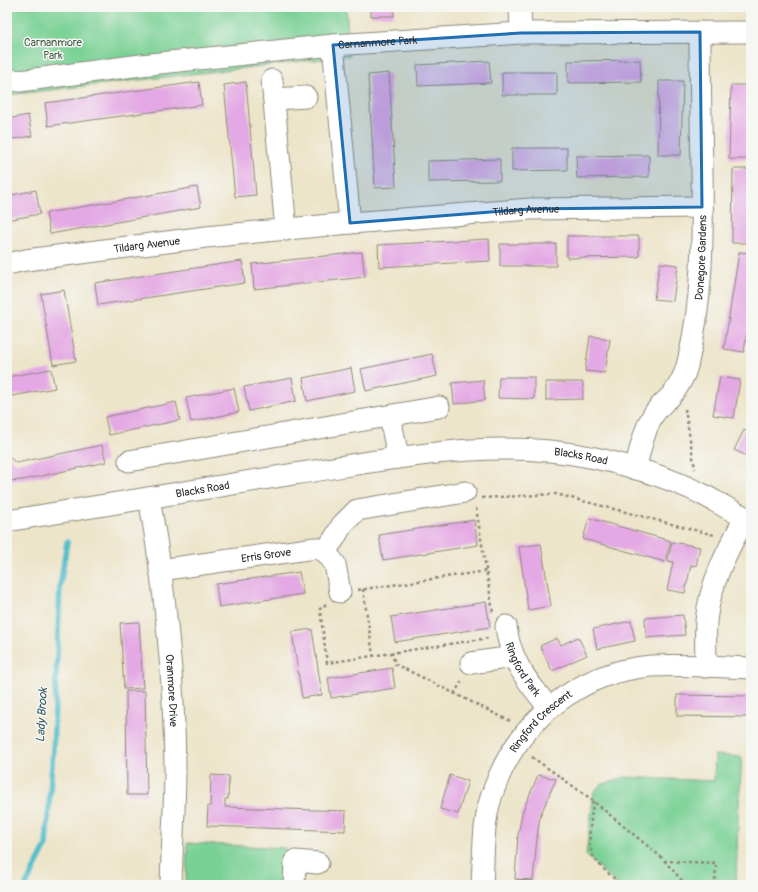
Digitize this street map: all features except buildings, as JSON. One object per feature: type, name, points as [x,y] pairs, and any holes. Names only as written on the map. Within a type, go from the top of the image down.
[{"type":"street","points":[[520,7],[521,33]]},
{"type":"street","name":"Donegore Gardens","points":[[635,469],[652,416],[681,382],[687,367],[696,324],[701,277],[702,207],[700,32]]},
{"type":"street","name":"Carnanmore Park","points":[[7,79],[20,81],[141,65],[333,45],[521,33],[751,32]]},
{"type":"street","points":[[333,45],[350,222]]},
{"type":"street","points":[[286,230],[273,90],[306,97]]},
{"type":"street","name":"Tildarg Avenue","points":[[7,264],[26,260],[206,237],[286,230],[350,222],[530,209],[702,207]]},
{"type":"street","points":[[129,461],[439,407]]},
{"type":"street","points":[[390,416],[398,458]]},
{"type":"street","name":"Blacks Road","points":[[7,521],[398,458],[459,451],[498,449],[548,451],[594,458],[635,469],[674,482],[700,493],[748,519]]},
{"type":"street","points":[[340,592],[335,564],[325,551],[342,525],[357,510],[470,495]]},
{"type":"street","name":"Oranmore Drive","points":[[149,498],[160,570],[173,696],[175,768],[171,885]]},
{"type":"street","points":[[706,667],[706,622],[710,598],[716,578],[734,540],[748,519]]},
{"type":"street","name":"Erris Grove","points":[[160,570],[315,548],[325,551]]},
{"type":"street","name":"Ringford Park","points":[[497,626],[510,647],[522,673],[549,708]]},
{"type":"street","points":[[471,663],[514,657]]},
{"type":"street","name":"Ringford Crescent","points":[[482,885],[485,829],[493,789],[522,738],[549,708],[561,699],[599,678],[622,671],[651,666],[751,668]]},
{"type":"street","points":[[294,885],[295,862],[318,863]]},
{"type":"path","points":[[681,382],[690,446],[700,493]]},
{"type":"path","points":[[486,571],[340,592],[320,609],[327,662],[392,652],[497,626],[486,571],[470,495],[556,494],[577,501],[734,540]]},
{"type":"path","points":[[363,589],[373,655]]},
{"type":"path","points":[[392,652],[395,664],[522,738],[593,802],[664,861],[686,885]]},
{"type":"path","points":[[593,802],[590,848],[594,859],[622,885]]},
{"type":"path","points":[[664,861],[716,863],[714,885]]},
{"type":"highlighted area","points":[[700,32],[702,207],[530,209],[350,223],[333,45],[521,33]]},
{"type":"green space","name":"Carnanmore Park","points":[[7,7],[346,7],[350,56],[7,95]]},
{"type":"green space","points":[[715,755],[742,757],[736,885],[617,885],[586,855],[594,791],[601,785],[624,777],[714,781]]},
{"type":"green space","points":[[187,843],[285,848],[284,885],[186,885]]},
{"type":"waterway","name":"Lady Brook","points":[[26,885],[46,846],[53,750],[60,586],[67,542]]}]
